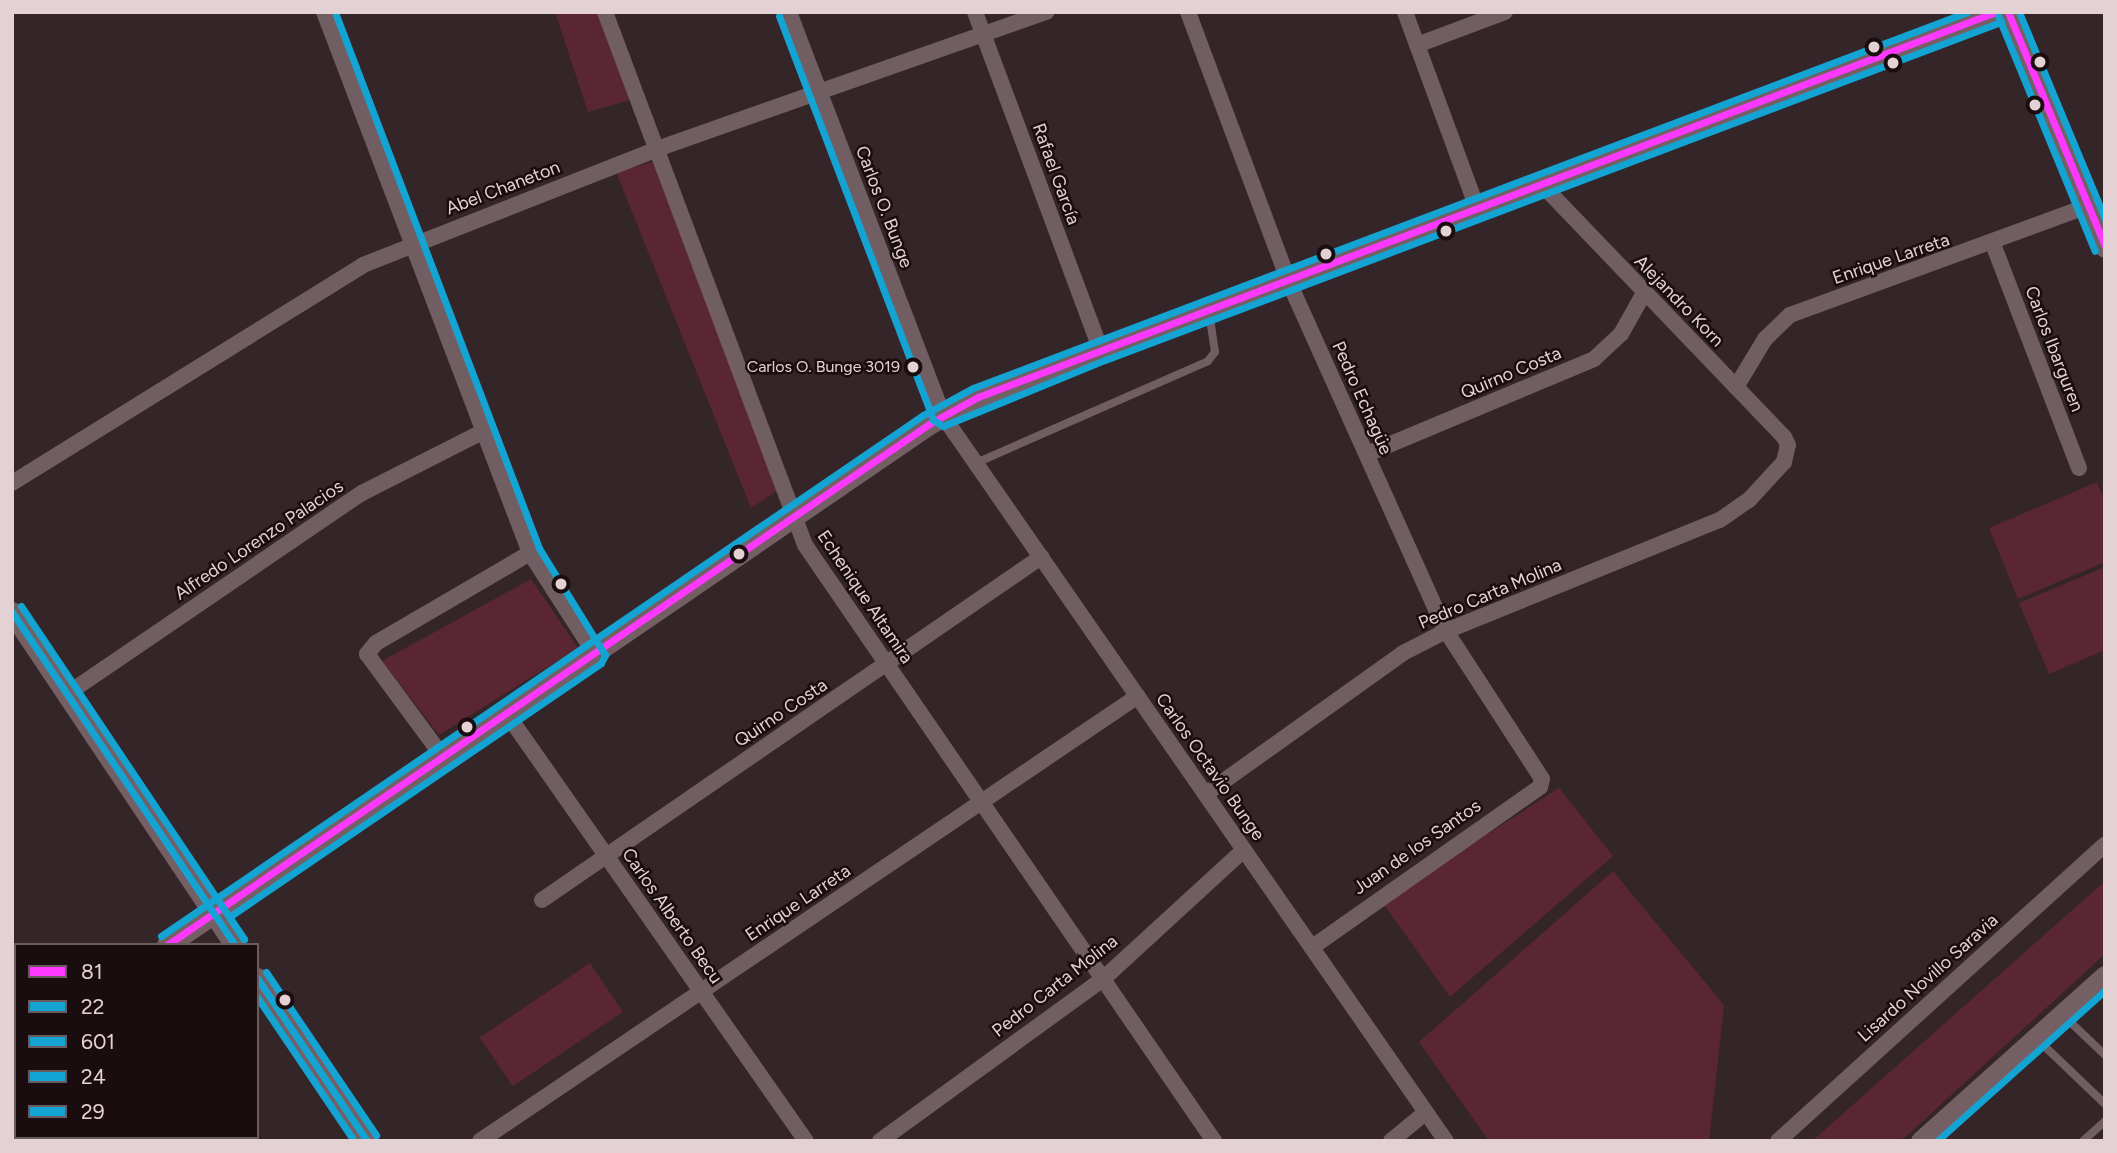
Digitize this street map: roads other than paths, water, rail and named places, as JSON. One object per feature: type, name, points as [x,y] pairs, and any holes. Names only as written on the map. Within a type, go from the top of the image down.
[{"type":"main road","points":[[170,943],[943,416],[1101,350],[1997,12]]},
{"type":"main road","points":[[2008,12],[2105,247]]},
{"type":"main road","points":[[12,612],[234,943]]},
{"type":"main road","points":[[1921,1141],[2105,976]]},
{"type":"main road","points":[[259,981],[367,1141]]},
{"type":"street","points":[[324,12],[410,244],[530,553],[595,654]]},
{"type":"street","name":"Echenique Altamira","points":[[605,12],[793,520],[980,803],[1214,1141]]},
{"type":"street","name":"Carlos O. Bunge","points":[[789,12],[943,416]]},
{"type":"street","name":"Rafael García","points":[[975,12],[1101,350]]},
{"type":"street","name":"Abel Chaneton","points":[[12,483],[343,276],[410,244],[657,149],[1047,12]]},
{"type":"street","name":"Pedro Echagüe","points":[[1188,12],[1288,280],[1446,631],[1542,779]]},
{"type":"street","points":[[1405,12],[1477,208]]},
{"type":"street","points":[[1417,45],[1505,12]]},
{"type":"street","name":"Alejandro Korn","points":[[1541,183],[1737,387],[1788,445]]},
{"type":"street","name":"Enrique Larreta","points":[[1737,387],[1765,339],[1790,315],[1993,244],[2088,206]]},
{"type":"street","name":"Carlos Ibarguren","points":[[1993,244],[2079,468]]},
{"type":"street","name":"Quirno Costa","points":[[1367,454],[1594,359],[1621,334],[1644,293]]},
{"type":"street","name":"Carlos Octavio Bunge","points":[[943,416],[1446,1141]]},
{"type":"street","name":"Alfredo Lorenzo Palacios","points":[[67,694],[362,493],[482,432]]},
{"type":"street","name":"Pedro Carta Molina","points":[[1207,793],[1381,667],[1446,631],[1736,512],[1784,462],[1788,445]]},
{"type":"street","points":[[443,757],[367,654],[376,643],[530,553]]},
{"type":"street","name":"Quirno Costa","points":[[542,900],[1041,557]]},
{"type":"street","name":"Enrique Larreta","points":[[480,1141],[1138,696]]},
{"type":"street","name":"Carlos Alberto Becu","points":[[507,714],[806,1141]]},
{"type":"street","name":"Juan de los Santos","points":[[1312,947],[1540,787],[1542,779]]},
{"type":"street","name":"Lisardo Novillo Saravia","points":[[1778,1141],[2105,845]]},
{"type":"street","name":"Pedro Carta Molina","points":[[880,1141],[1102,979],[1244,849]]},
{"type":"street","points":[[1391,1141],[1426,1112]]},
{"type":"lane","points":[[976,463],[1208,361],[1215,352],[1209,310]]},
{"type":"lane","points":[[2062,1014],[2105,1055]]},
{"type":"lane","points":[[2036,1037],[2105,1104]]},
{"type":"lane","points":[[2082,1141],[2105,1121]]},
{"type":"place","name":"Carlos O. Bunge 3019","points":[[913,367]]}]
